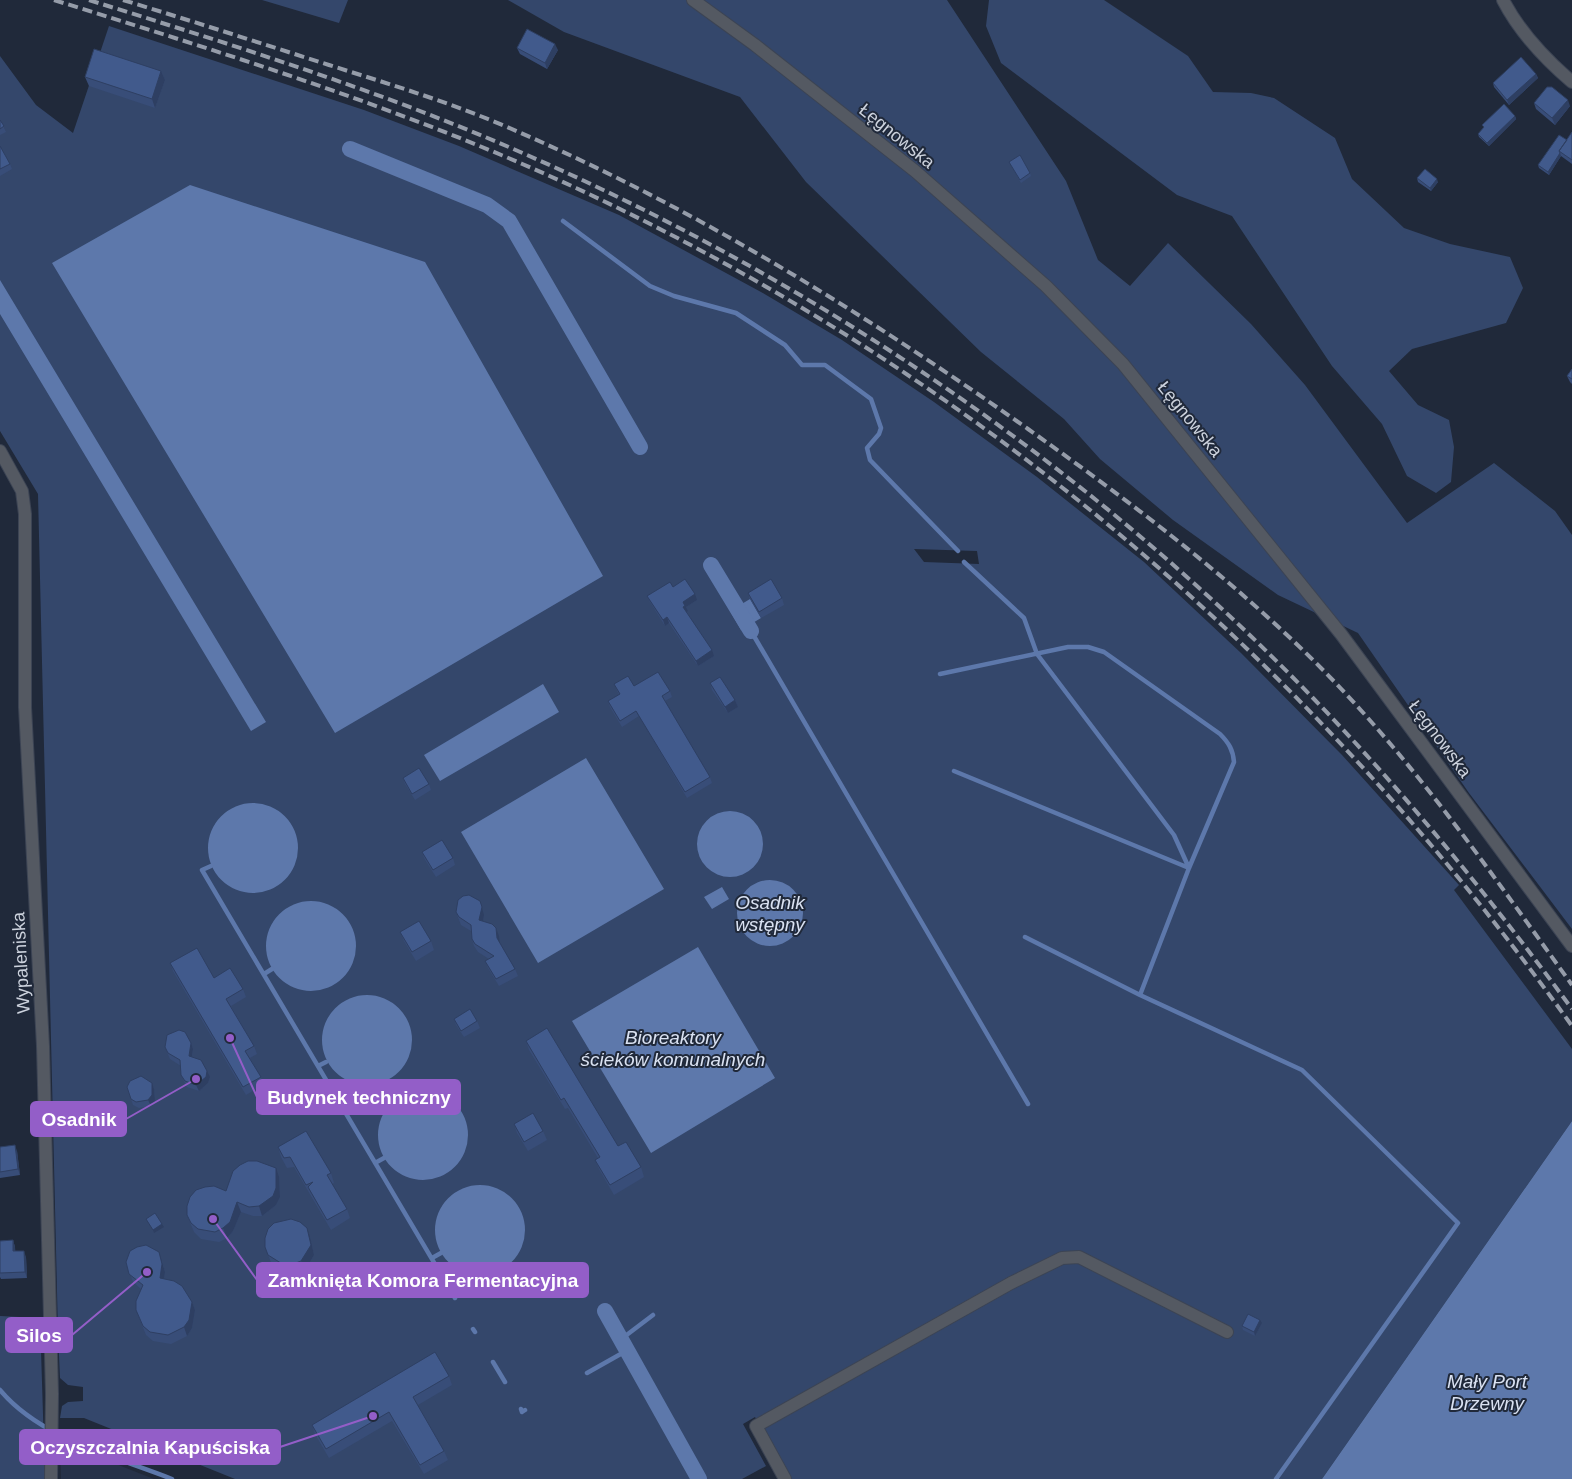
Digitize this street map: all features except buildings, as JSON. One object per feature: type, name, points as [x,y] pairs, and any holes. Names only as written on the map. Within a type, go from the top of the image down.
[{"type":"street","name":"Łęgnowska","points":[[692,0],[755,45],[915,171],[1046,286],[1123,364],[1341,634],[1572,946]]},
{"type":"street","points":[[1503,0],[1545,58],[1572,82]]},
{"type":"street","name":"Wypaleniska","points":[[0,451],[22,491],[25,514],[25,707],[43,1046],[52,1417],[51,1479]]},
{"type":"street","points":[[784,1479],[756,1426],[1011,1283],[1062,1258],[1079,1257],[1228,1332]]},
{"type":"shaded area","points":[[262,0],[348,0],[339,23]]},
{"type":"shaded area","points":[[508,0],[947,0],[1066,181],[1098,260],[1130,286],[1168,243],[1251,324],[1305,385],[1407,523],[1494,463],[1555,511],[1572,535],[1572,929],[1469,793],[1358,633],[1278,595],[1173,520],[1100,459],[1064,419],[981,352],[806,182],[740,97],[564,32]]},
{"type":"shaded area","points":[[989,0],[1104,0],[1188,56],[1213,92],[1251,93],[1274,98],[1335,138],[1352,179],[1404,228],[1450,244],[1510,257],[1523,288],[1506,323],[1412,349],[1389,371],[1418,405],[1449,420],[1454,447],[1451,482],[1436,493],[1407,476],[1382,424],[1332,366],[1232,216],[1177,195],[1001,63],[986,26]]},
{"type":"shaded area","points":[[109,26],[364,110],[459,146],[619,215],[761,292],[842,340],[934,402],[1037,477],[1144,562],[1241,653],[1342,755],[1459,885],[1454,890],[1572,1049],[1572,1121],[1322,1479],[789,1479],[755,1417],[743,1424],[766,1466],[742,1479],[235,1479],[84,1418],[60,1418],[62,1406],[68,1402],[83,1401],[83,1387],[68,1385],[60,1378],[38,494],[0,431],[0,56],[36,105],[73,133]],"holes":[[[914,549],[977,551],[979,564],[924,562]]]},
{"type":"shaded area","points":[[0,1316],[40,1318],[45,1479],[0,1479]]},
{"type":"shaded area","points":[[60,1442],[154,1479],[61,1479]]},
{"type":"water","points":[[190,185],[425,262],[603,576],[335,733],[52,263]]},
{"type":"water","points":[[0,280],[266,722],[251,731],[0,314]]},
{"type":"water","points":[[750,599],[761,618],[741,630],[730,611]]},
{"type":"water","points":[[543,684],[559,712],[440,781],[424,755]]},
{"type":"water","points":[[586,758],[664,889],[538,963],[461,832]]},
{"type":"water","points":[[244,803],[262,803],[278,810],[291,823],[298,839],[298,857],[291,873],[278,886],[262,893],[244,893],[228,886],[215,873],[208,857],[208,839],[215,823],[228,810]]},
{"type":"water","name":"Osadnik wstępny","points":[[736,811],[754,820],[761,831],[763,844],[761,857],[754,868],[743,875],[724,877],[706,868],[699,857],[697,838],[706,820],[717,813]]},
{"type":"water","name":"Osadnik wstępny","points":[[776,880],[794,889],[801,900],[803,913],[801,926],[794,937],[783,944],[764,946],[746,937],[739,926],[737,907],[746,889],[757,882]]},
{"type":"water","points":[[722,887],[729,899],[712,909],[704,897]]},
{"type":"water","points":[[302,901],[320,901],[336,908],[349,921],[356,937],[356,955],[349,971],[336,984],[320,991],[302,991],[286,984],[273,971],[266,955],[266,937],[273,921],[286,908]]},
{"type":"water","name":"Bioreaktory ścieków komunalnych","points":[[698,947],[775,1078],[651,1153],[572,1021]]},
{"type":"water","points":[[358,995],[376,995],[392,1002],[405,1015],[412,1031],[412,1049],[405,1065],[392,1078],[376,1085],[358,1085],[342,1078],[329,1065],[322,1049],[322,1031],[329,1015],[342,1002]]},
{"type":"water","points":[[414,1090],[432,1090],[448,1097],[461,1110],[468,1126],[468,1144],[461,1160],[448,1173],[432,1180],[414,1180],[398,1173],[385,1160],[378,1144],[378,1126],[385,1110],[398,1097]]},
{"type":"water","name":"Mały Port Drzewny","points":[[1572,1121],[1572,1479],[1322,1479]]},
{"type":"water","points":[[471,1185],[489,1185],[505,1192],[518,1205],[525,1221],[525,1239],[518,1255],[505,1268],[489,1275],[471,1275],[455,1268],[442,1255],[435,1239],[435,1221],[442,1205],[455,1192]]},
{"type":"waterway","points":[[350,149],[487,205],[509,221],[640,447]]},
{"type":"waterway","points":[[563,221],[650,286],[674,296],[736,313],[785,345],[802,365],[825,365],[871,399],[881,428],[879,434],[867,448],[870,460],[958,551]]},
{"type":"waterway","points":[[964,562],[1024,618],[1037,654],[1174,835],[1189,868],[1140,995],[1302,1070],[1458,1223],[1276,1479]]},
{"type":"waterway","points":[[711,565],[751,631]]},
{"type":"waterway","points":[[751,631],[1028,1104]]},
{"type":"waterway","points":[[940,674],[1068,647],[1088,647],[1104,652],[1220,734],[1230,747],[1234,762],[1189,868],[954,771]]},
{"type":"waterway","points":[[211,866],[202,870],[455,1298]]},
{"type":"waterway","points":[[1025,937],[1140,995]]},
{"type":"waterway","points":[[264,974],[272,969]]},
{"type":"waterway","points":[[318,1066],[326,1062]]},
{"type":"waterway","points":[[375,1163],[384,1158]]},
{"type":"waterway","points":[[432,1258],[441,1253]]},
{"type":"waterway","points":[[605,1311],[699,1479]]},
{"type":"waterway","points":[[620,1340],[653,1315]]},
{"type":"waterway","points":[[587,1373],[626,1351]]},
{"type":"waterway","points":[[493,1362],[505,1382]]},
{"type":"waterway","points":[[0,1390],[17,1407],[57,1434],[103,1454],[172,1479]]},
{"type":"waterway","points":[[521,1409],[522,1412],[525,1410]]},
{"type":"railway","points":[[54,0],[318,85],[448,133],[513,160],[576,188],[724,263],[866,347],[1000,440],[1128,542],[1250,651],[1364,769],[1471,894],[1572,1026]]},
{"type":"railway","points":[[89,0],[346,84],[497,142],[610,193],[720,250],[828,312],[933,379],[1034,452],[1131,529],[1224,611],[1313,698],[1382,772],[1448,849],[1572,1009]]},
{"type":"railway","points":[[123,0],[441,101],[507,127],[576,158],[643,191],[775,264],[840,303],[966,386],[1028,429],[1176,539],[1247,598],[1314,661],[1350,698],[1418,777],[1481,859],[1572,985]]},
{"type":"place","name":"Budynek techniczny","points":[[230,1038]]},
{"type":"place","name":"Osadnik","points":[[196,1079]]},
{"type":"place","name":"Zamknięta Komora Fermentacyjna","points":[[213,1219]]},
{"type":"place","name":"Silos","points":[[147,1272]]},
{"type":"place","name":"Oczyszczalnia Kapuściska","points":[[373,1416]]}]
